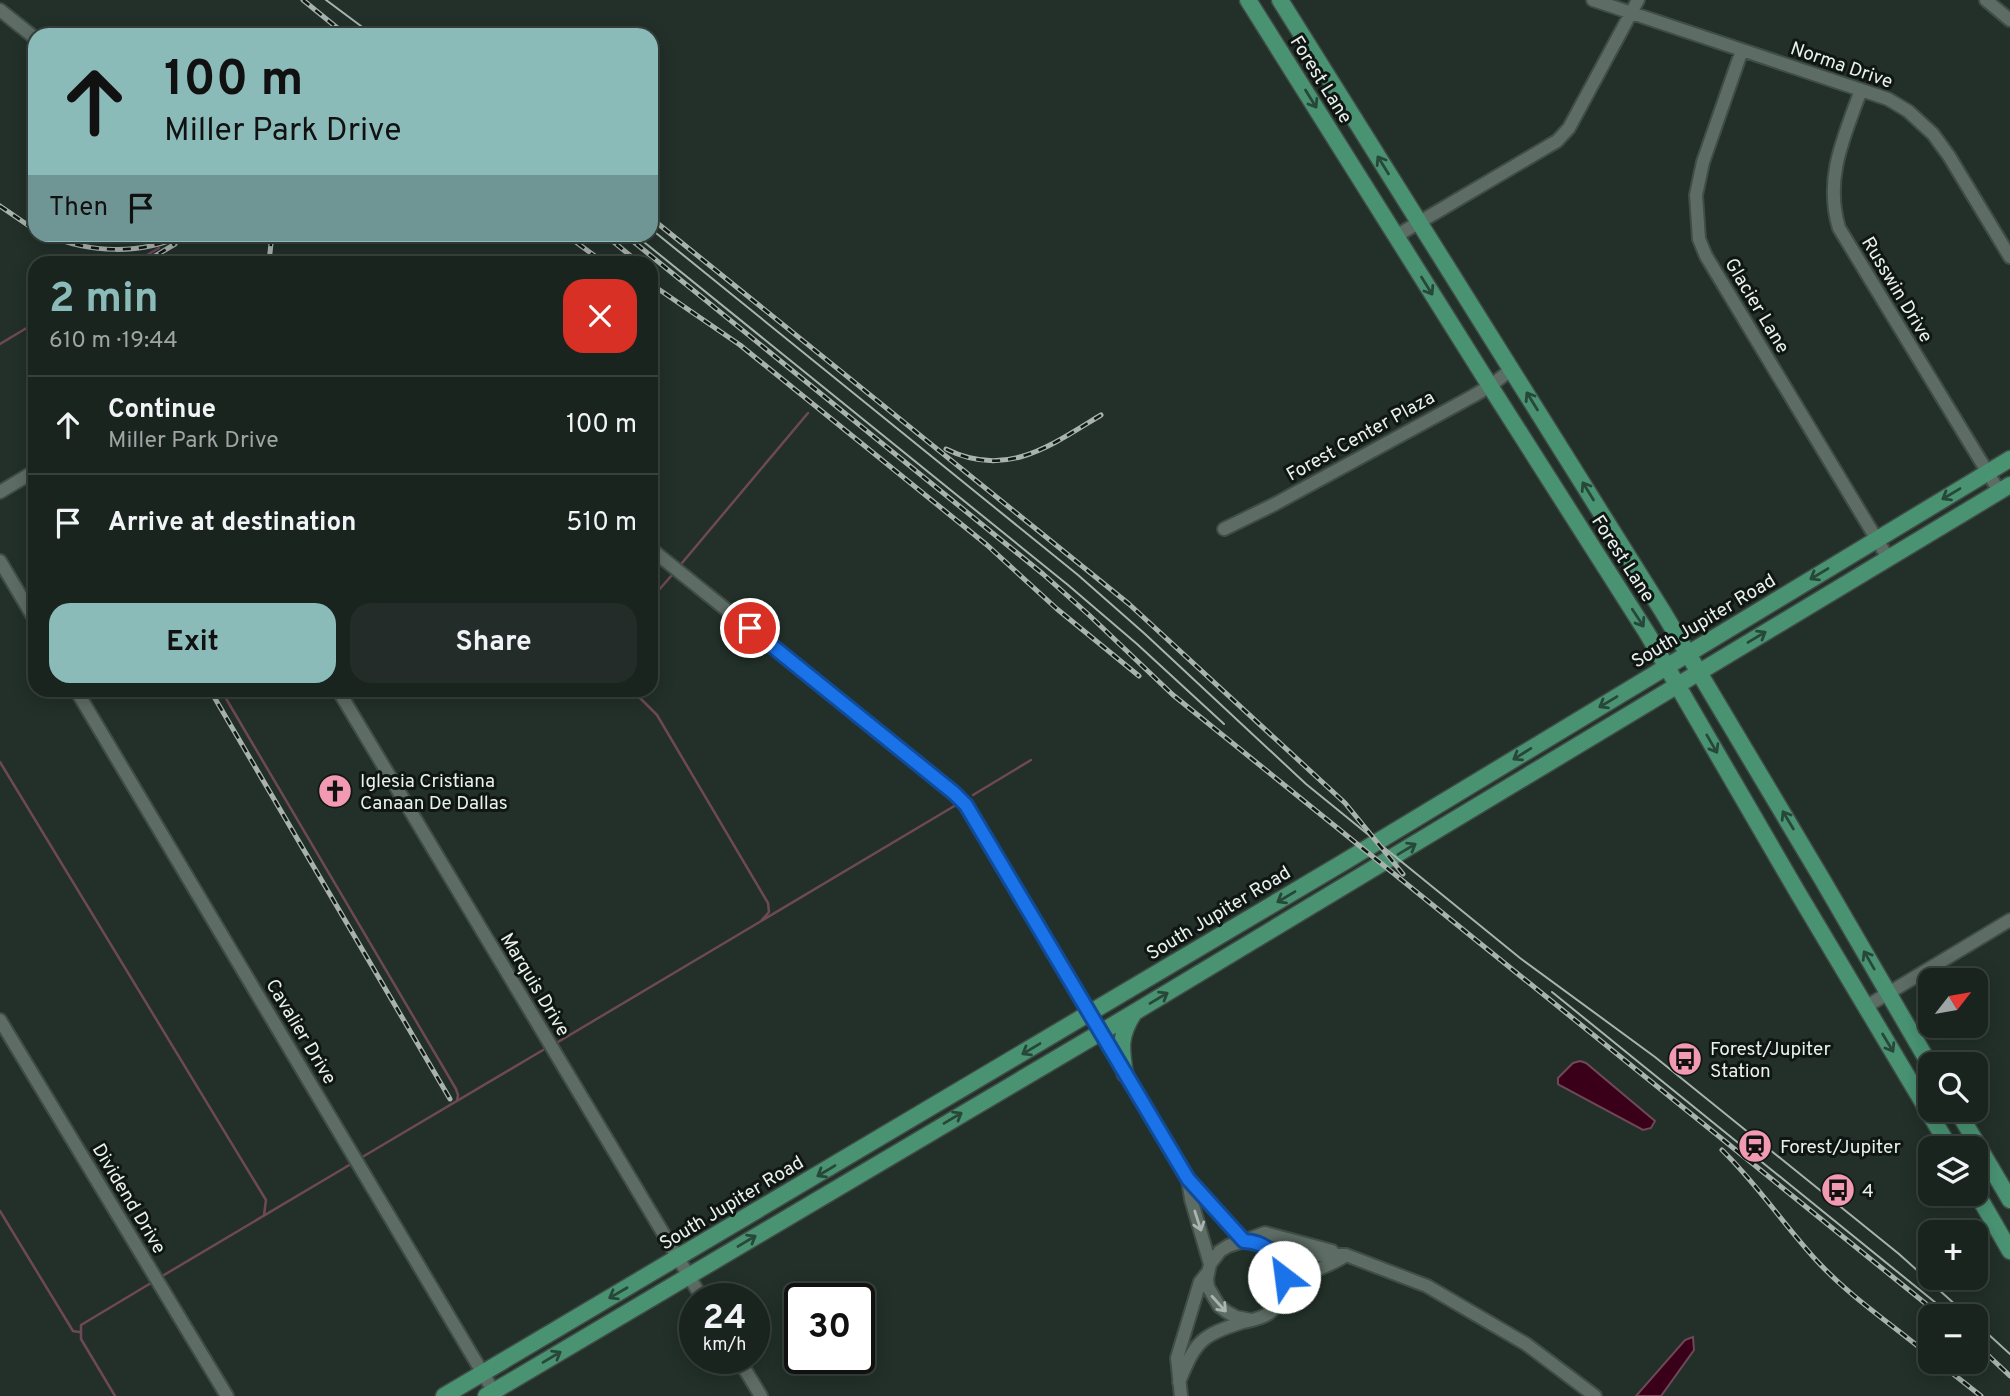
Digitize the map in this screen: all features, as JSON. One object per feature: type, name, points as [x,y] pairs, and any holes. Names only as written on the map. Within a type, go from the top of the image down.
[{"type":"main road","name":"Forest Lane","points":[[1248,0],[1667,666],[1943,1136]]},
{"type":"main road","name":"Forest Lane","points":[[1280,0],[1663,612],[1922,1052]]},
{"type":"main road","points":[[1297,78],[1320,64]]},
{"type":"main road","name":"South Jupiter Road","points":[[444,1396],[1090,1014],[2010,459]]},
{"type":"main road","points":[[490,1394],[1135,1012],[2004,488]]},
{"type":"main road","points":[[1495,771],[1507,789]]},
{"type":"main road","points":[[1254,915],[1265,933]]},
{"type":"main road","points":[[1125,1074],[1121,1040],[1126,1025],[1135,1012]]},
{"type":"main road","points":[[1964,1122],[2010,1200]]},
{"type":"main road","points":[[884,1136],[895,1153]]},
{"type":"main road","points":[[1988,1206],[2003,1224],[2010,1251]]},
{"type":"street","name":"Norma Drive","points":[[1593,0],[1888,99],[1908,111],[1933,135],[1949,156],[2010,257]]},
{"type":"street","points":[[1396,236],[1557,141],[1569,128],[1638,0]]},
{"type":"street","points":[[1986,0],[2010,20]]},
{"type":"street","points":[[0,10],[28,32]]},
{"type":"street","name":"Glacier Lane","points":[[1742,50],[1703,162],[1696,194],[1699,239],[1706,256],[1888,558]]},
{"type":"street","name":"Russwin Drive","points":[[1861,90],[1836,159],[1833,184],[1839,228],[1987,473],[2004,488]]},
{"type":"street","name":"Forest Center Plaza","points":[[1224,530],[1490,386],[1512,369]]},
{"type":"street","points":[[0,492],[28,475]]},
{"type":"street","points":[[658,555],[966,805],[1188,1179],[1244,1241],[1264,1245],[1272,1252],[1284,1277],[1279,1303]]},
{"type":"street","points":[[0,561],[28,608]]},
{"type":"street","name":"Cavalier Drive","points":[[80,697],[483,1373],[490,1394]]},
{"type":"street","name":"Marquis Drive","points":[[342,697],[692,1283]]},
{"type":"street","points":[[1867,1006],[2010,920]]},
{"type":"street","name":"Dividend Drive","points":[[0,1020],[227,1396]]},
{"type":"street","points":[[1188,1179],[1209,1267],[1208,1287],[1212,1297],[1219,1306],[1236,1317],[1251,1320]]},
{"type":"street","points":[[1181,1396],[1177,1357],[1200,1282],[1220,1251],[1265,1233],[1346,1255],[1427,1286],[1526,1344],[1595,1396]]},
{"type":"street","points":[[1272,1252],[1346,1255]]},
{"type":"street","points":[[1179,1382],[1191,1353],[1200,1341],[1226,1327],[1267,1315],[1306,1275],[1337,1262],[1346,1255]]},
{"type":"street","points":[[748,1374],[761,1396]]},
{"type":"shaded area","points":[[1573,1063],[1586,1063],[1655,1121],[1651,1128],[1643,1130],[1558,1084],[1558,1078]]},
{"type":"shaded area","points":[[1693,1337],[1694,1350],[1661,1396],[1636,1396],[1685,1340]]},
{"type":"waterway","points":[[145,256],[159,248]]},
{"type":"waterway","points":[[0,344],[28,327]]},
{"type":"waterway","points":[[682,563],[808,413]]},
{"type":"waterway","points":[[658,591],[672,575]]},
{"type":"waterway","points":[[225,697],[456,1089],[457,1101]]},
{"type":"waterway","points":[[638,697],[657,715],[768,903],[769,912],[761,921]]},
{"type":"waterway","points":[[973,795],[1031,760]]},
{"type":"waterway","points":[[0,762],[266,1200],[264,1215]]},
{"type":"waterway","points":[[558,1042],[956,805]]},
{"type":"waterway","points":[[364,1156],[543,1050]]},
{"type":"waterway","points":[[164,1275],[351,1164]]},
{"type":"waterway","points":[[0,1211],[73,1331],[79,1332]]},
{"type":"waterway","points":[[115,1396],[81,1339],[81,1325],[151,1283]]},
{"type":"tram line","points":[[326,0],[364,28]]},
{"type":"tram line","points":[[658,235],[1078,575],[1306,784],[1520,958],[1655,1057],[1899,1254],[1955,1304]]},
{"type":"tram line","points":[[644,242],[1068,585],[1224,724]]},
{"type":"tram line","points":[[1552,992],[1937,1304]]},
{"type":"tram line","points":[[1988,1334],[2010,1354]]},
{"type":"railway","points":[[303,0],[337,28]]},
{"type":"railway","points":[[0,206],[28,225]]},
{"type":"railway","points":[[658,224],[1129,604],[1345,803],[1403,874]]},
{"type":"railway","points":[[66,242],[116,249],[134,249],[166,242]]},
{"type":"railway","points":[[270,256],[271,242]]},
{"type":"railway","points":[[576,242],[595,256]]},
{"type":"railway","points":[[614,242],[631,256]]},
{"type":"railway","points":[[634,242],[651,256]]},
{"type":"railway","points":[[155,256],[175,244]]},
{"type":"railway","points":[[658,262],[1043,574],[1173,695],[1926,1304]]},
{"type":"railway","points":[[658,289],[740,345],[987,545],[1057,609],[1139,676]]},
{"type":"railway","points":[[946,449],[988,461],[1008,460],[1027,455],[1064,438],[1101,415]]},
{"type":"railway","points":[[214,697],[450,1099]]},
{"type":"railway","points":[[1722,1150],[1830,1274],[1918,1347]]},
{"type":"railway","points":[[1988,1355],[2010,1376]]},
{"type":"railway","points":[[1953,1374],[1981,1396]]},
{"type":"place","name":"Iglesia Cristiana Canaan De Dallas","points":[[335,791]]},
{"type":"place","name":"Forest/Jupiter Station","points":[[1685,1059]]},
{"type":"place","name":"Forest/Jupiter","points":[[1755,1146]]},
{"type":"place","name":"4","points":[[1838,1190]]},
{"type":"route","points":[[750,628],[966,805],[1188,1179],[1244,1241],[1264,1245],[1272,1252],[1284,1277]]}]
